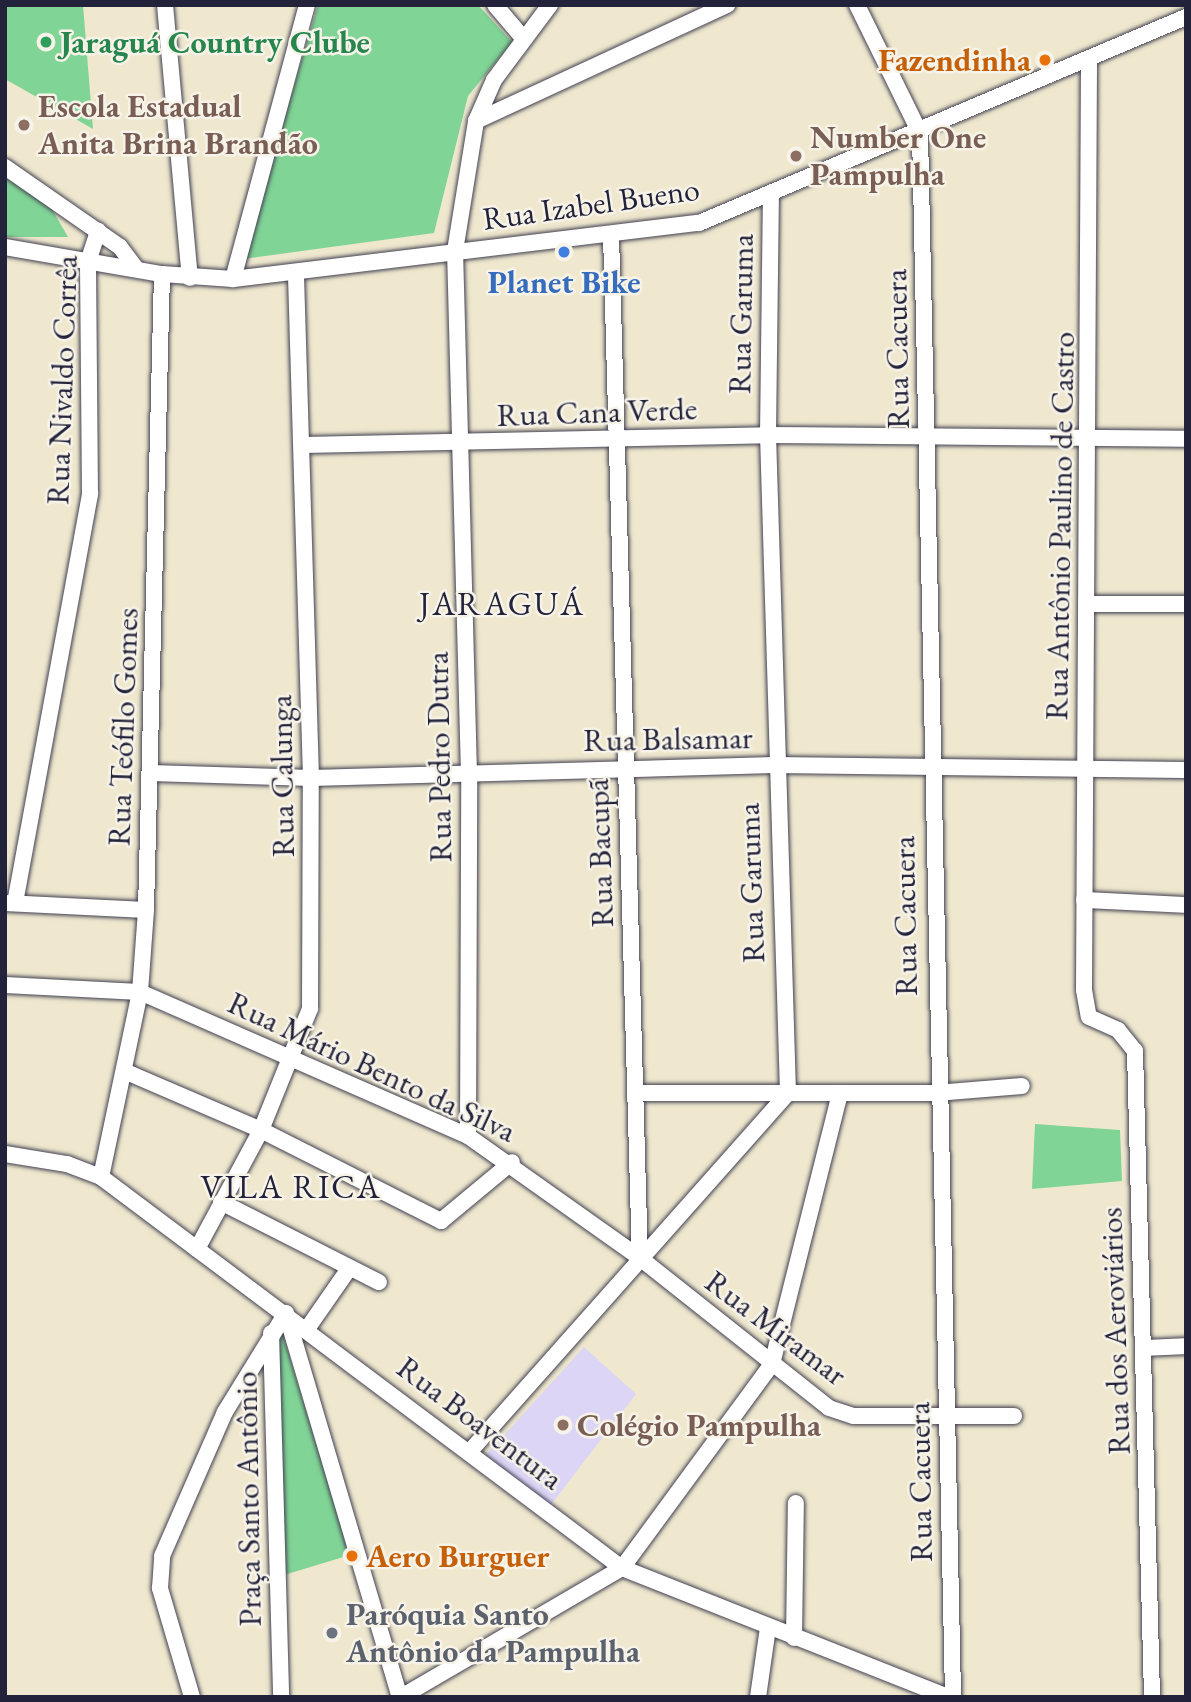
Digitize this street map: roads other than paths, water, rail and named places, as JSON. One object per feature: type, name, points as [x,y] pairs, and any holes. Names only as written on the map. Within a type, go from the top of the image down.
[{"type":"street","points":[[165,5],[190,278]]},
{"type":"street","points":[[233,279],[307,5]]},
{"type":"street","points":[[495,5],[523,38]]},
{"type":"street","points":[[475,121],[523,38],[550,5]]},
{"type":"street","points":[[475,121],[727,5]]},
{"type":"street","points":[[857,5],[920,133]]},
{"type":"street","name":"Rua Izabel Bueno","points":[[5,247],[190,278],[233,279],[296,276],[455,251],[699,223],[1089,63],[1186,17]]},
{"type":"street","name":"Rua Antônio Paulino de Castro","points":[[1084,990],[1091,438],[1089,63]]},
{"type":"street","name":"Rua Pedro Dutra","points":[[468,1136],[469,774],[458,444],[455,251],[475,121]]},
{"type":"street","name":"Rua Cacuera","points":[[920,133],[936,1093],[953,1697]]},
{"type":"street","points":[[5,167],[98,231],[135,267]]},
{"type":"street","name":"Rua Garuma","points":[[771,194],[768,435],[774,765],[788,1093]]},
{"type":"street","name":"Rua Nivaldo Corrêa","points":[[10,903],[90,494],[88,262],[98,231]]},
{"type":"street","name":"Rua Bacupã","points":[[611,235],[640,1258]]},
{"type":"street","name":"Rua Teófilo Gomes","points":[[101,1177],[140,992],[146,910],[162,274]]},
{"type":"street","name":"Rua Calunga","points":[[197,1248],[261,1130],[295,1057],[310,1009],[311,778],[296,276]]},
{"type":"street","name":"Rua Cana Verde","points":[[303,445],[617,441],[768,435],[1186,439]]},
{"type":"street","points":[[1090,604],[1186,604]]},
{"type":"street","name":"Rua Balsamar","points":[[151,773],[311,778],[625,766],[774,765],[1186,770]]},
{"type":"street","points":[[1084,900],[1186,905]]},
{"type":"street","points":[[10,903],[146,910]]},
{"type":"street","name":"Rua Mário Bento da Silva","points":[[5,985],[140,992],[295,1057],[468,1136],[512,1162],[640,1258]]},
{"type":"street","name":"Rua dos Aeroviários","points":[[1084,990],[1089,1017],[1118,1030],[1136,1051],[1152,1697]]},
{"type":"street","points":[[124,1071],[261,1130],[441,1222],[512,1162]]},
{"type":"street","points":[[635,1093],[936,1093],[1022,1086]]},
{"type":"street","points":[[472,1449],[788,1093]]},
{"type":"street","points":[[286,1312],[401,1697],[622,1568],[772,1364],[840,1093]]},
{"type":"street","name":"Rua Boaventura","points":[[5,1154],[67,1164],[101,1177],[472,1449],[622,1568],[947,1697]]},
{"type":"street","points":[[221,1202],[348,1270],[379,1282]]},
{"type":"street","name":"Rua Miramar","points":[[640,1258],[772,1364],[842,1412],[947,1419],[1014,1416]]},
{"type":"street","points":[[307,1329],[348,1270]]},
{"type":"street","name":"Praça Santo Antônio","points":[[269,1300],[281,1697]]},
{"type":"street","points":[[192,1697],[160,1588],[162,1556],[225,1412],[286,1312]]},
{"type":"street","points":[[1144,1349],[1186,1346]]},
{"type":"street","points":[[794,1637],[796,1503]]},
{"type":"street","points":[[758,1697],[768,1628]]},
{"type":"place","name":"Jaraguá Country Clube","points":[[46,42]]},
{"type":"place","name":"Fazendinha","points":[[1045,60]]},
{"type":"place","name":"Escola Estadual Anita Brina Brandão","points":[[24,125]]},
{"type":"place","name":"Number One Pampulha","points":[[796,156]]},
{"type":"place","name":"Planet Bike","points":[[564,252]]},
{"type":"place","name":"Colégio Pampulha","points":[[563,1425]]},
{"type":"place","name":"Aero Burguer","points":[[352,1556]]},
{"type":"place","name":"Paróquia Santo Antônio da Pampulha","points":[[332,1633]]},
{"type":"district","name":"JARAGUÁ","points":[[502,604]]},
{"type":"district","name":"VILA RICA","points":[[291,1187]]}]
